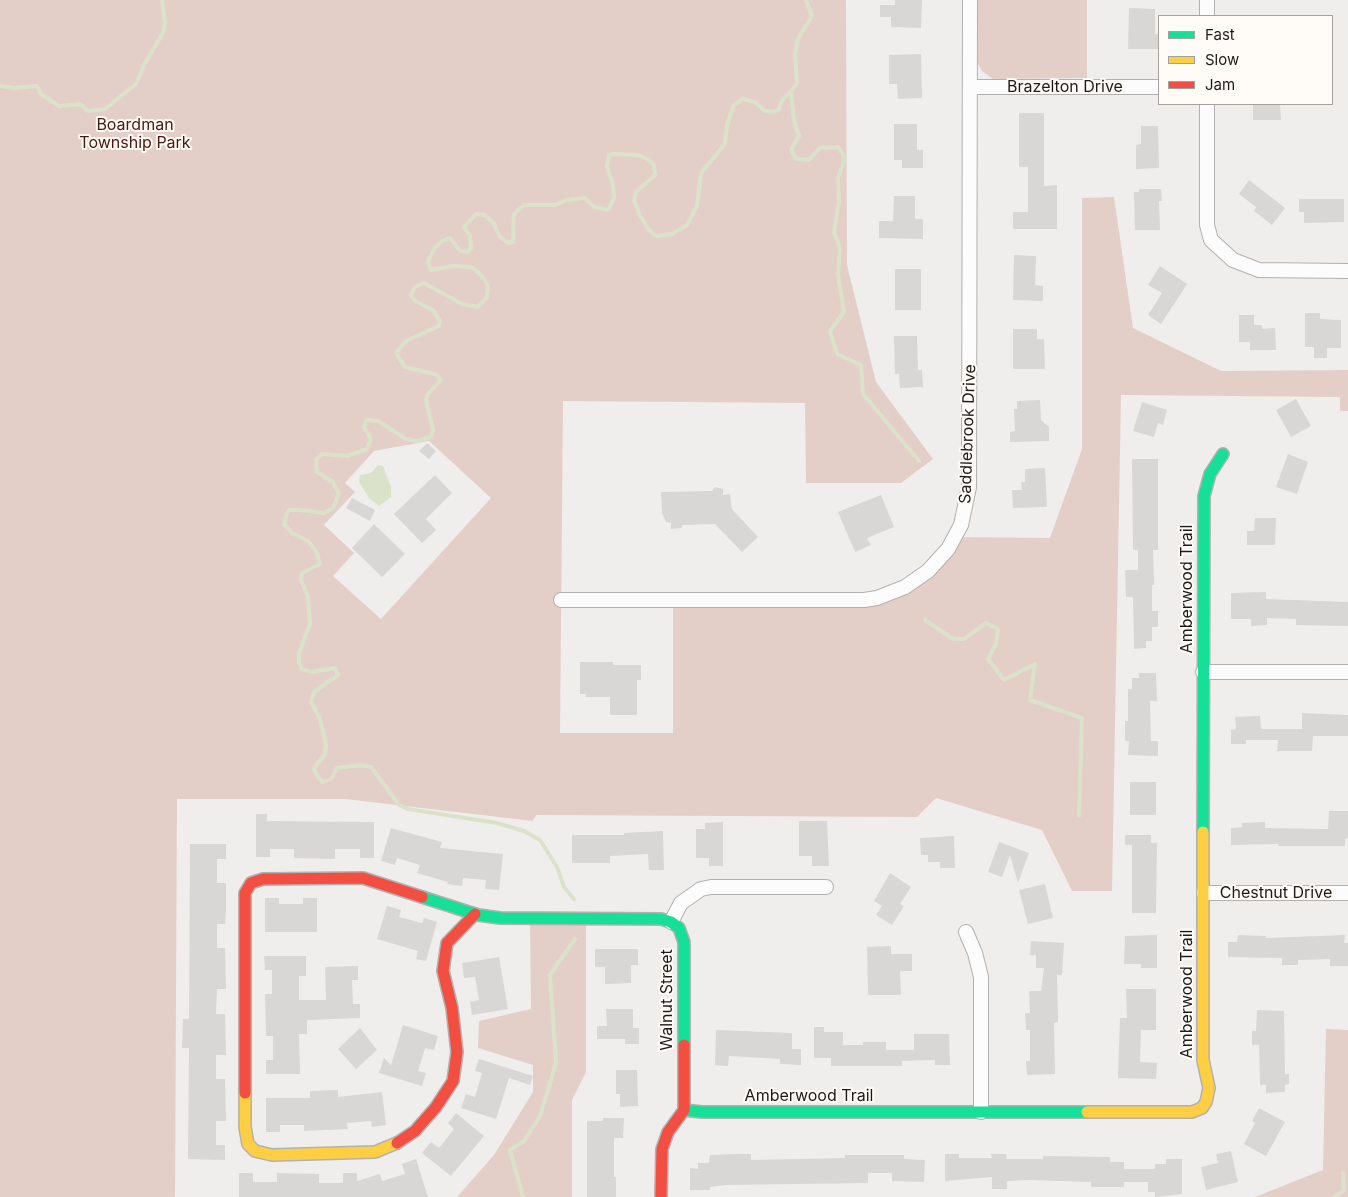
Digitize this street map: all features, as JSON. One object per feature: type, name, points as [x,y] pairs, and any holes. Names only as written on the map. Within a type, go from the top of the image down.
[{"type":"street","name":"Saddlebrook Drive","points":[[561,600],[864,600],[877,598],[905,587],[923,575],[940,559],[961,525],[969,488],[970,0]]},
{"type":"street","points":[[1207,0],[1207,15]]},
{"type":"street","name":"Brazelton Drive","points":[[971,87],[1158,88]]},
{"type":"street","points":[[1206,105],[1207,225],[1211,240],[1233,260],[1259,270],[1348,270]]},
{"type":"street","name":"Amberwood Trail","points":[[684,1110],[702,1112],[1192,1112],[1202,1108],[1209,1096],[1202,1060],[1204,496],[1210,474],[1223,454]]},
{"type":"street","points":[[1203,672],[1348,672]]},
{"type":"street","points":[[475,914],[447,943],[443,971],[452,1008],[457,1052],[453,1081],[436,1108],[415,1131],[395,1145],[376,1152],[272,1155],[255,1150],[248,1144],[244,1127],[245,893],[251,883],[263,879],[362,878],[475,914],[522,918],[660,919],[671,922],[681,903],[701,889],[826,887]]},
{"type":"street","name":"Chestnut Drive","points":[[1204,893],[1348,893]]},
{"type":"street","name":"Walnut Street","points":[[671,922],[679,928],[684,942],[684,1110]]},
{"type":"street","points":[[966,932],[975,953],[981,977],[980,1112]]},
{"type":"street","points":[[661,1197],[662,1149],[668,1132],[684,1110]]},
{"type":"green space","name":"Boardman Township Park","points":[[0,0],[846,0],[847,265],[876,382],[933,459],[901,483],[806,483],[805,403],[563,401],[560,733],[673,733],[673,600],[850,601],[905,587],[955,537],[1050,538],[1082,449],[1082,198],[1114,197],[1133,328],[1221,371],[1348,370],[1348,411],[1340,411],[1340,397],[1121,395],[1112,891],[1072,891],[1042,830],[936,798],[917,817],[536,815],[533,821],[345,799],[177,799],[175,1197],[0,1197]],"holes":[[[429,441],[491,498],[381,619],[333,576],[354,553],[324,525],[355,492],[345,483],[374,451]]]},
{"type":"green space","points":[[978,0],[1087,0],[1087,78],[993,79],[982,71],[976,60]]},
{"type":"green space","points":[[530,918],[586,918],[586,1072],[572,1100],[572,1197],[457,1197],[494,1155],[533,1092],[533,1065],[478,1048],[479,1021],[531,1009]]},
{"type":"green space","points":[[1326,1029],[1348,1030],[1348,1197],[1255,1197],[1323,1170]]},
{"type":"shaded area","points":[[378,465],[383,466],[391,487],[391,497],[379,506],[369,498],[359,482],[360,475],[371,473]]},
{"type":"building","points":[[895,0],[922,0],[921,28],[891,27],[891,17],[880,17],[880,5],[895,5]]},
{"type":"building","points":[[1129,8],[1155,9],[1155,34],[1158,34],[1158,49],[1128,49]]},
{"type":"building","points":[[921,54],[922,98],[898,99],[897,84],[889,84],[889,55]]},
{"type":"building","points":[[1253,105],[1280,105],[1281,120],[1253,120]]},
{"type":"building","points":[[1019,113],[1044,113],[1044,186],[1057,185],[1057,229],[1013,229],[1013,212],[1028,212],[1028,167],[1019,167]]},
{"type":"building","points":[[894,124],[917,124],[917,150],[923,150],[923,168],[902,168],[902,160],[894,160]]},
{"type":"building","points":[[1141,126],[1158,126],[1159,168],[1136,169],[1136,145],[1141,144]]},
{"type":"building","points":[[1249,180],[1285,208],[1272,225],[1254,211],[1256,207],[1239,194]]},
{"type":"building","points":[[1139,189],[1161,189],[1162,201],[1159,201],[1160,230],[1135,230],[1134,192],[1139,192]]},
{"type":"building","points":[[894,196],[915,196],[915,219],[923,219],[923,239],[879,238],[879,221],[893,221]]},
{"type":"building","points":[[1299,199],[1344,199],[1344,222],[1304,223],[1304,212],[1299,212]]},
{"type":"building","points":[[1014,255],[1036,256],[1035,285],[1043,286],[1043,301],[1013,300]]},
{"type":"building","points":[[1160,266],[1187,284],[1161,324],[1148,315],[1162,293],[1148,285]]},
{"type":"building","points":[[895,269],[921,269],[921,310],[895,310]]},
{"type":"building","points":[[1305,313],[1320,313],[1320,319],[1341,320],[1341,348],[1327,348],[1327,358],[1314,358],[1314,347],[1305,347]]},
{"type":"building","points":[[1239,315],[1254,315],[1254,325],[1262,325],[1262,329],[1275,328],[1276,350],[1250,350],[1250,342],[1239,342]]},
{"type":"building","points":[[1013,329],[1037,329],[1037,339],[1044,339],[1045,369],[1013,369]]},
{"type":"building","points":[[894,336],[917,336],[918,370],[922,370],[923,387],[900,388],[899,374],[895,374]]},
{"type":"building","points":[[1296,399],[1311,426],[1291,437],[1276,410]]},
{"type":"building","points":[[1040,400],[1041,420],[1049,427],[1049,441],[1010,442],[1010,432],[1015,431],[1014,409],[1017,409],[1017,401]]},
{"type":"building","points":[[1142,402],[1167,410],[1163,425],[1158,423],[1154,437],[1133,431]]},
{"type":"building","points":[[427,443],[436,451],[429,459],[419,451]]},
{"type":"building","points":[[1288,454],[1308,462],[1297,494],[1276,487]]},
{"type":"building","points":[[1132,459],[1158,459],[1158,550],[1153,550],[1154,585],[1152,585],[1152,611],[1158,611],[1158,627],[1152,627],[1152,641],[1146,641],[1146,648],[1134,649],[1133,597],[1126,597],[1125,570],[1138,570],[1138,550],[1133,550]]},
{"type":"building","points":[[1045,468],[1047,507],[1013,508],[1012,490],[1022,490],[1021,482],[1025,482],[1025,469]]},
{"type":"building","points":[[435,475],[452,493],[426,519],[436,530],[422,543],[394,514]]},
{"type":"building","points":[[715,487],[723,489],[723,495],[730,494],[732,509],[758,537],[742,552],[715,524],[682,525],[682,528],[671,529],[671,523],[666,522],[662,513],[661,492],[712,491]]},
{"type":"building","points":[[881,495],[894,527],[867,538],[871,545],[855,552],[838,512]]},
{"type":"building","points":[[352,498],[375,510],[370,521],[346,508]]},
{"type":"building","points":[[1255,518],[1276,518],[1275,545],[1247,545],[1247,531],[1254,531]]},
{"type":"building","points":[[374,524],[405,554],[382,577],[352,548]]},
{"type":"building","points":[[1266,592],[1266,599],[1348,602],[1348,626],[1296,625],[1296,619],[1267,618],[1267,625],[1251,626],[1251,619],[1231,619],[1231,593]]},
{"type":"building","points":[[580,662],[613,662],[613,665],[641,665],[641,680],[637,680],[637,715],[610,715],[610,697],[586,697],[586,694],[580,694]]},
{"type":"building","points":[[1139,673],[1156,673],[1157,701],[1150,701],[1151,741],[1158,741],[1158,756],[1128,755],[1129,741],[1125,741],[1125,721],[1128,721],[1128,689],[1132,689],[1132,678],[1139,678]]},
{"type":"building","points":[[1302,713],[1348,715],[1348,736],[1313,736],[1312,751],[1277,751],[1278,740],[1246,740],[1246,744],[1231,744],[1231,730],[1236,729],[1235,717],[1260,716],[1261,729],[1302,729]]},
{"type":"building","points":[[1130,782],[1156,782],[1156,815],[1130,815]]},
{"type":"building","points":[[1329,811],[1348,811],[1348,839],[1345,838],[1345,846],[1231,845],[1231,828],[1242,827],[1242,823],[1265,822],[1265,828],[1328,829]]},
{"type":"building","points":[[256,814],[267,814],[267,821],[374,822],[374,858],[360,858],[360,849],[335,849],[335,859],[294,858],[294,849],[270,849],[270,857],[256,857]]},
{"type":"building","points":[[799,821],[827,821],[829,866],[812,866],[812,856],[799,856]]},
{"type":"building","points":[[723,822],[723,866],[709,866],[709,858],[696,858],[696,829],[705,829],[705,823]]},
{"type":"building","points":[[391,828],[442,842],[440,848],[503,854],[499,890],[485,889],[486,880],[463,878],[462,886],[447,884],[448,882],[417,873],[420,865],[397,858],[395,865],[381,861]]},
{"type":"building","points":[[663,831],[664,870],[649,870],[648,854],[610,856],[610,863],[572,863],[572,835],[624,835],[624,833]]},
{"type":"building","points":[[1125,835],[1151,835],[1151,843],[1157,843],[1156,913],[1132,913],[1132,845],[1125,845]]},
{"type":"building","points":[[954,836],[955,868],[940,868],[940,862],[928,862],[928,855],[921,855],[920,838]]},
{"type":"building","points":[[999,842],[1029,853],[1018,883],[1010,855],[1002,877],[988,872]]},
{"type":"building","points":[[190,844],[226,844],[226,859],[217,859],[217,883],[226,883],[226,910],[225,924],[217,924],[217,948],[225,948],[226,989],[217,989],[216,1014],[225,1014],[226,1055],[216,1055],[216,1079],[225,1079],[226,1121],[216,1121],[216,1145],[225,1145],[225,1160],[188,1159],[189,1048],[182,1048],[183,1019],[189,1019]]},
{"type":"building","points":[[890,873],[911,887],[900,904],[904,906],[892,925],[876,915],[882,906],[874,901]]},
{"type":"building","points":[[1045,884],[1053,918],[1028,924],[1019,890]]},
{"type":"building","points":[[265,898],[279,898],[279,904],[303,904],[303,898],[317,898],[317,932],[265,932]]},
{"type":"building","points":[[387,906],[401,910],[399,917],[422,923],[424,918],[437,922],[426,961],[416,959],[418,951],[377,939]]},
{"type":"building","points":[[1157,935],[1157,968],[1141,968],[1141,964],[1124,964],[1125,936]]},
{"type":"building","points":[[1238,935],[1266,936],[1266,938],[1345,935],[1344,943],[1348,943],[1348,966],[1330,966],[1330,959],[1298,960],[1298,965],[1282,965],[1282,958],[1228,957],[1228,942],[1237,942]]},
{"type":"building","points":[[1031,941],[1064,943],[1062,975],[1057,975],[1058,1022],[1054,1023],[1055,1074],[1027,1075],[1026,1061],[1030,1061],[1030,1030],[1026,1030],[1025,1013],[1030,1013],[1029,991],[1041,991],[1044,968],[1036,968],[1036,955],[1030,955]]},
{"type":"building","points":[[891,946],[891,954],[912,954],[912,971],[900,971],[901,995],[868,995],[867,947]]},
{"type":"building","points":[[595,949],[638,949],[638,965],[631,965],[631,983],[605,984],[605,967],[595,967]]},
{"type":"building","points":[[264,956],[306,956],[306,976],[299,976],[299,1000],[326,1000],[325,967],[358,966],[358,980],[352,980],[353,1004],[360,1004],[360,1018],[307,1020],[307,1034],[299,1034],[300,1074],[266,1074],[266,1060],[273,1060],[273,1036],[266,1036],[265,994],[272,994],[272,970],[265,970]]},
{"type":"building","points":[[499,957],[508,1009],[472,1015],[470,1002],[479,1000],[475,977],[464,978],[462,963]]},
{"type":"building","points":[[1126,989],[1156,989],[1156,1030],[1141,1030],[1140,1062],[1157,1063],[1156,1079],[1118,1078],[1120,1018],[1127,1018]]},
{"type":"building","points":[[606,1009],[633,1009],[633,1028],[639,1028],[639,1044],[625,1044],[625,1039],[597,1039],[597,1026],[607,1026]]},
{"type":"building","points":[[1257,1010],[1284,1011],[1285,1074],[1289,1074],[1289,1084],[1285,1085],[1285,1092],[1266,1093],[1266,1085],[1260,1085],[1259,1045],[1252,1045],[1252,1031],[1256,1031]]},
{"type":"building","points":[[403,1025],[438,1036],[434,1050],[425,1048],[418,1071],[426,1073],[422,1086],[379,1073],[384,1058],[391,1065]]},
{"type":"building","points":[[814,1027],[824,1027],[824,1032],[843,1032],[843,1045],[863,1045],[863,1042],[886,1042],[886,1050],[914,1050],[914,1034],[949,1034],[950,1065],[935,1065],[935,1060],[902,1061],[902,1066],[831,1066],[831,1058],[814,1058]]},
{"type":"building","points":[[360,1028],[377,1050],[356,1069],[338,1049]]},
{"type":"building","points":[[716,1030],[792,1033],[792,1049],[801,1049],[801,1065],[780,1064],[780,1059],[729,1056],[728,1066],[715,1065]]},
{"type":"building","points":[[479,1059],[533,1076],[530,1085],[509,1078],[496,1119],[461,1108],[466,1094],[475,1097],[482,1073],[475,1071]]},
{"type":"building","points":[[616,1070],[637,1070],[638,1106],[620,1107],[620,1094],[616,1094]]},
{"type":"building","points":[[338,1090],[338,1097],[382,1092],[386,1125],[372,1127],[371,1121],[347,1123],[348,1129],[304,1131],[304,1125],[280,1125],[280,1132],[266,1132],[266,1098],[310,1098],[310,1091]]},
{"type":"building","points":[[1259,1108],[1285,1122],[1266,1156],[1244,1144],[1255,1123],[1252,1121]]},
{"type":"building","points":[[456,1113],[484,1136],[451,1176],[422,1153],[431,1142],[439,1148],[454,1129],[448,1123]]},
{"type":"building","points":[[603,1118],[624,1118],[623,1138],[614,1138],[616,1197],[587,1197],[587,1121],[603,1121]]},
{"type":"building","points":[[1231,1151],[1238,1182],[1206,1190],[1201,1167],[1218,1163],[1216,1154]]},
{"type":"building","points":[[751,1154],[751,1160],[845,1158],[845,1155],[904,1155],[904,1159],[925,1160],[924,1182],[892,1181],[892,1173],[868,1173],[868,1183],[725,1185],[710,1187],[710,1190],[690,1190],[690,1168],[698,1169],[698,1163],[709,1163],[710,1155]]},
{"type":"building","points":[[945,1154],[959,1154],[959,1158],[992,1158],[991,1154],[1006,1154],[1007,1159],[1043,1159],[1043,1156],[1110,1157],[1110,1162],[1124,1162],[1124,1169],[1155,1169],[1155,1164],[1166,1164],[1166,1159],[1182,1159],[1182,1194],[1155,1197],[1155,1192],[1148,1192],[1148,1182],[1124,1182],[1124,1187],[1091,1187],[1091,1182],[1007,1181],[1007,1189],[992,1189],[992,1177],[945,1181]]},
{"type":"building","points":[[416,1159],[428,1197],[239,1197],[239,1173],[253,1173],[253,1182],[277,1182],[277,1173],[319,1174],[319,1183],[343,1183],[343,1173],[357,1173],[357,1181],[380,1174],[382,1181],[405,1174],[402,1164]]},
{"type":"waterway","points":[[0,86],[14,88],[37,86],[41,94],[59,106],[80,104],[88,111],[105,109],[136,84],[144,65],[163,33],[165,23],[162,0]]},
{"type":"waterway","points":[[574,899],[564,887],[557,867],[540,840],[524,831],[497,823],[408,809],[399,805],[371,767],[360,765],[337,768],[331,779],[323,782],[317,776],[314,769],[325,754],[326,744],[320,719],[311,702],[314,692],[338,675],[335,668],[311,672],[302,669],[299,663],[299,653],[310,624],[308,596],[301,580],[302,573],[320,564],[316,551],[308,541],[292,533],[284,524],[289,510],[324,513],[333,508],[339,494],[333,482],[317,472],[316,460],[322,454],[347,456],[367,449],[371,439],[364,427],[366,420],[378,421],[406,439],[418,441],[431,437],[433,430],[426,400],[428,394],[441,380],[437,375],[405,367],[396,353],[406,341],[439,326],[440,321],[433,310],[415,301],[411,296],[415,287],[424,283],[462,304],[478,307],[487,297],[488,286],[483,277],[472,267],[454,266],[431,270],[428,262],[434,249],[442,241],[450,238],[460,251],[468,252],[471,248],[470,236],[464,227],[476,214],[485,215],[494,224],[500,237],[509,243],[513,242],[514,214],[524,205],[556,205],[566,200],[585,198],[594,207],[608,210],[614,198],[613,185],[607,167],[609,155],[613,154],[638,155],[648,159],[654,165],[655,175],[636,192],[634,200],[640,216],[649,230],[656,236],[672,234],[687,225],[697,206],[701,173],[725,144],[727,125],[734,105],[743,99],[755,102],[765,111],[774,112],[779,109],[781,102],[797,84],[795,54],[798,39],[812,16],[806,0]]},
{"type":"waterway","points":[[791,91],[794,121],[799,136],[791,150],[796,159],[809,160],[820,148],[838,147],[845,158],[838,178],[839,201],[834,232],[840,248],[838,275],[844,312],[830,331],[837,354],[861,365],[863,394],[919,461]]},
{"type":"waterway","points":[[925,620],[953,639],[964,639],[986,623],[998,629],[996,644],[988,659],[1004,680],[1035,664],[1030,700],[1082,718],[1079,816]]},
{"type":"waterway","points":[[523,1197],[510,1150],[524,1141],[540,1116],[556,1063],[550,975],[575,939]]},
{"type":"waterway","points":[[1334,1197],[1344,1190],[1343,1173]]},
{"type":"traffic: fast","points":[[1203,832],[1204,496],[1210,474],[1223,454]]},
{"type":"traffic: fast","points":[[422,897],[478,915],[500,918],[661,919],[671,922],[679,928],[684,942],[684,1045]]},
{"type":"traffic: fast","points":[[684,1110],[702,1112],[1087,1112]]},
{"type":"traffic: slow","points":[[1087,1112],[1192,1112],[1202,1108],[1206,1102],[1209,1088],[1203,1060],[1203,832]]},
{"type":"traffic: slow","points":[[245,1093],[245,1127],[248,1144],[255,1151],[272,1155],[375,1152],[397,1143]]},
{"type":"traffic: jam","points":[[245,1093],[245,893],[251,883],[263,879],[363,878],[422,897]]},
{"type":"traffic: jam","points":[[397,1143],[415,1131],[436,1107],[453,1081],[457,1052],[452,1008],[443,971],[447,943],[475,914]]},
{"type":"traffic: jam","points":[[661,1197],[662,1149],[668,1132],[684,1110],[684,1045]]}]
